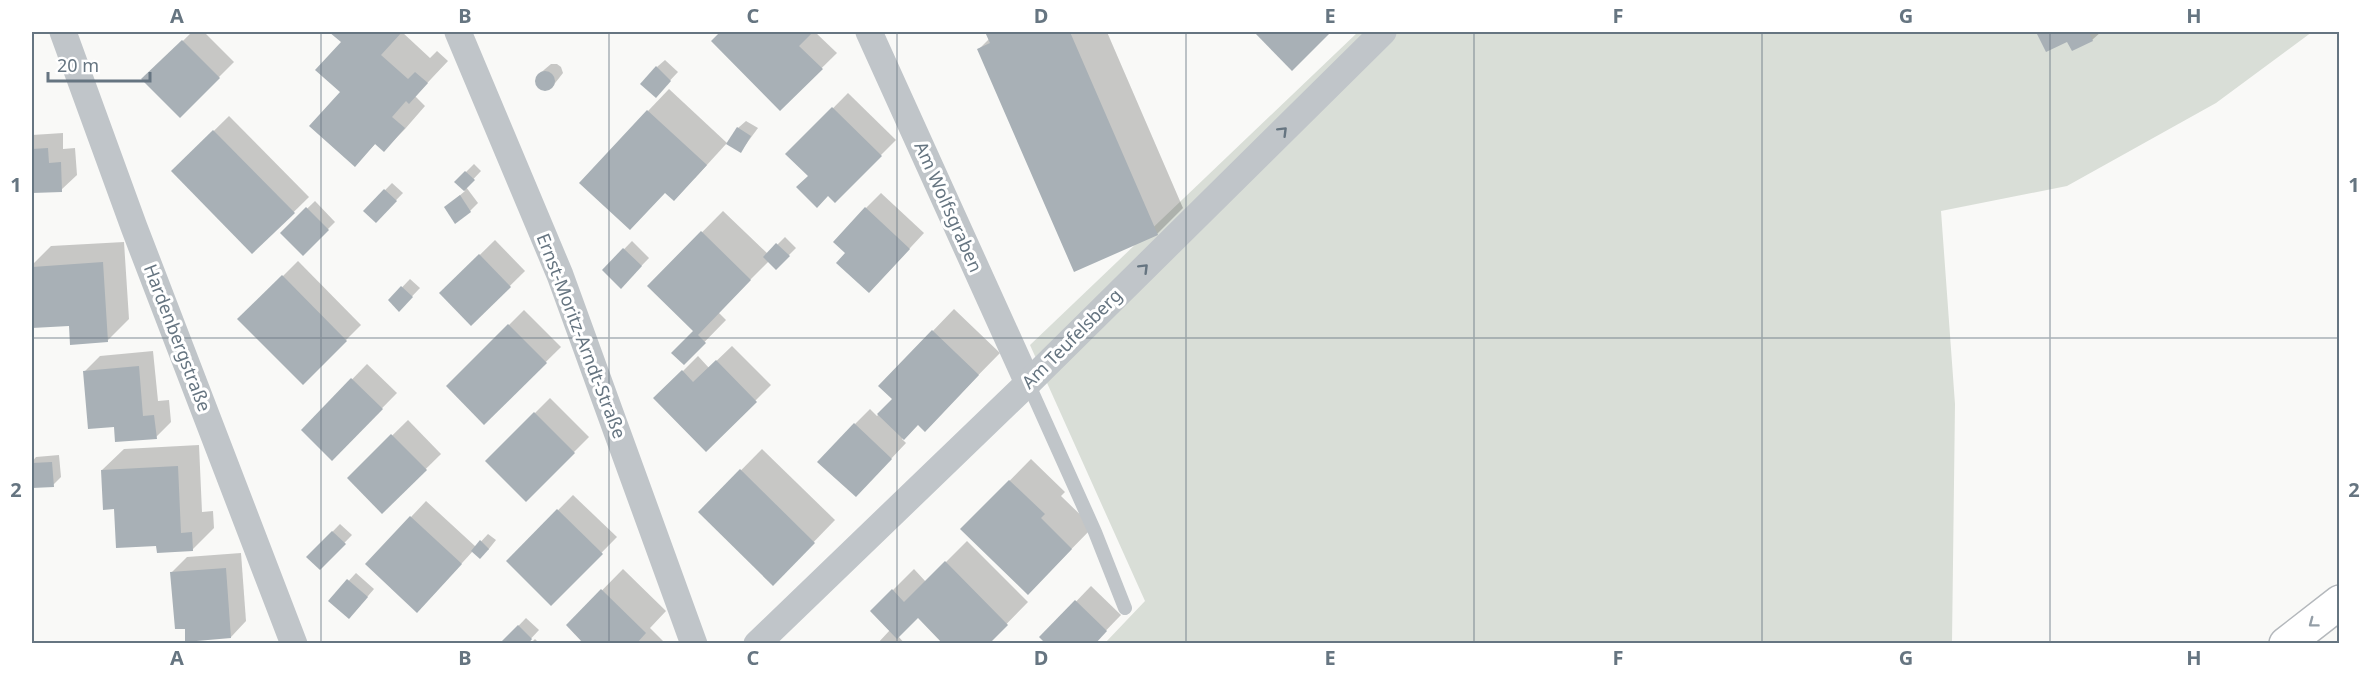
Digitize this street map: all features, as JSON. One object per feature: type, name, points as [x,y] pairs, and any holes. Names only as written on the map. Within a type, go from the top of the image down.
[{"type":"highway","points":[[2286,644],[2340,602]]},
{"type":"street","name":"Hardenbergstraße","points":[[63,32],[134,226],[294,644]]},
{"type":"street","name":"Ernst-Moritz-Arndt-Straße","points":[[458,32],[560,275],[694,644]]},
{"type":"street","name":"Am Wolfsgraben","points":[[869,32],[1028,383]]},
{"type":"street","name":"Am Teufelsberg","points":[[757,644],[1028,383],[1383,32]]},
{"type":"lane","points":[[1028,383],[1095,532],[1125,608]]},
{"type":"shaded area","points":[[1358,32],[2312,32],[2216,103],[2067,186],[1941,211],[1955,404],[1952,643],[1105,643],[1145,601],[1030,345]]},
{"type":"building","points":[[329,32],[402,32],[381,55],[408,79],[415,72],[428,83],[409,104],[406,101],[392,117],[405,128],[384,152],[375,144],[355,167],[309,126],[340,92],[315,70],[341,42]]},
{"type":"building","points":[[720,32],[813,32],[799,46],[823,69],[780,111],[711,41]]},
{"type":"building","points":[[985,32],[1070,32],[1158,235],[1074,272],[977,49],[990,43]]},
{"type":"building","points":[[1254,32],[1331,32],[1292,71]]},
{"type":"building","points":[[2036,32],[2089,32],[2093,41],[2072,51],[2067,42],[2046,52]]},
{"type":"building","points":[[182,40],[220,78],[180,118],[141,79]]},
{"type":"building","points":[[656,66],[671,81],[656,98],[640,84]]},
{"type":"building","points":[[545,71],[552,74],[555,81],[552,88],[545,91],[538,88],[535,81],[538,74]]},
{"type":"building","points":[[832,107],[882,156],[835,203],[828,196],[817,208],[796,187],[808,176],[785,154]]},
{"type":"building","points":[[647,110],[707,165],[674,201],[665,193],[630,230],[579,183]]},
{"type":"building","points":[[737,127],[751,136],[741,153],[726,144]]},
{"type":"building","points":[[213,130],[295,213],[252,254],[171,171]]},
{"type":"building","points":[[48,148],[49,163],[61,162],[62,192],[32,193],[32,149]]},
{"type":"building","points":[[465,171],[475,180],[464,191],[454,182]]},
{"type":"building","points":[[384,189],[397,201],[376,223],[363,211]]},
{"type":"building","points":[[460,195],[471,212],[455,224],[444,207]]},
{"type":"building","points":[[306,207],[329,230],[303,256],[280,233]]},
{"type":"building","points":[[865,207],[910,249],[869,293],[836,263],[845,253],[833,242]]},
{"type":"building","points":[[701,231],[751,280],[698,335],[706,343],[684,365],[671,353],[693,331],[647,286]]},
{"type":"building","points":[[776,243],[790,256],[776,270],[763,257]]},
{"type":"building","points":[[623,248],[642,266],[621,289],[602,270]]},
{"type":"building","points":[[479,254],[511,287],[471,326],[439,293]]},
{"type":"building","points":[[103,262],[108,342],[70,345],[69,326],[32,328],[32,267]]},
{"type":"building","points":[[282,275],[347,341],[303,385],[237,319]]},
{"type":"building","points":[[401,286],[413,297],[399,312],[388,300]]},
{"type":"building","points":[[508,324],[547,363],[484,425],[446,386]]},
{"type":"building","points":[[932,330],[979,375],[925,432],[918,425],[904,440],[877,414],[892,399],[878,386]]},
{"type":"building","points":[[716,360],[757,402],[706,452],[653,398],[682,370],[693,382]]},
{"type":"building","points":[[139,366],[143,416],[154,415],[157,439],[115,442],[114,427],[88,429],[83,371]]},
{"type":"building","points":[[351,378],[383,409],[332,461],[301,430]]},
{"type":"building","points":[[534,412],[575,453],[526,502],[485,461]]},
{"type":"building","points":[[854,423],[892,459],[856,497],[817,462]]},
{"type":"building","points":[[391,434],[427,470],[382,514],[347,478]]},
{"type":"building","points":[[52,462],[54,487],[32,488],[32,463]]},
{"type":"building","points":[[178,466],[181,533],[192,532],[193,551],[157,553],[156,546],[116,548],[114,509],[103,510],[101,470]]},
{"type":"building","points":[[740,469],[815,543],[773,586],[698,512]]},
{"type":"building","points":[[1009,480],[1045,514],[1041,518],[1072,549],[1028,595],[960,529]]},
{"type":"building","points":[[557,509],[603,554],[551,606],[506,561]]},
{"type":"building","points":[[410,516],[462,564],[417,613],[365,564]]},
{"type":"building","points":[[332,531],[346,544],[320,570],[306,557]]},
{"type":"building","points":[[480,540],[489,549],[480,559],[471,551]]},
{"type":"building","points":[[945,561],[1008,625],[989,644],[943,644],[918,618],[897,639],[870,611],[892,589],[904,602]]},
{"type":"building","points":[[226,568],[231,638],[185,642],[185,629],[175,629],[170,572]]},
{"type":"building","points":[[347,579],[368,597],[349,619],[328,601]]},
{"type":"building","points":[[601,589],[646,633],[636,644],[584,644],[566,625]]},
{"type":"building","points":[[1075,600],[1107,631],[1095,644],[1046,644],[1039,637]]},
{"type":"building","points":[[518,625],[532,639],[528,644],[499,644]]}]
